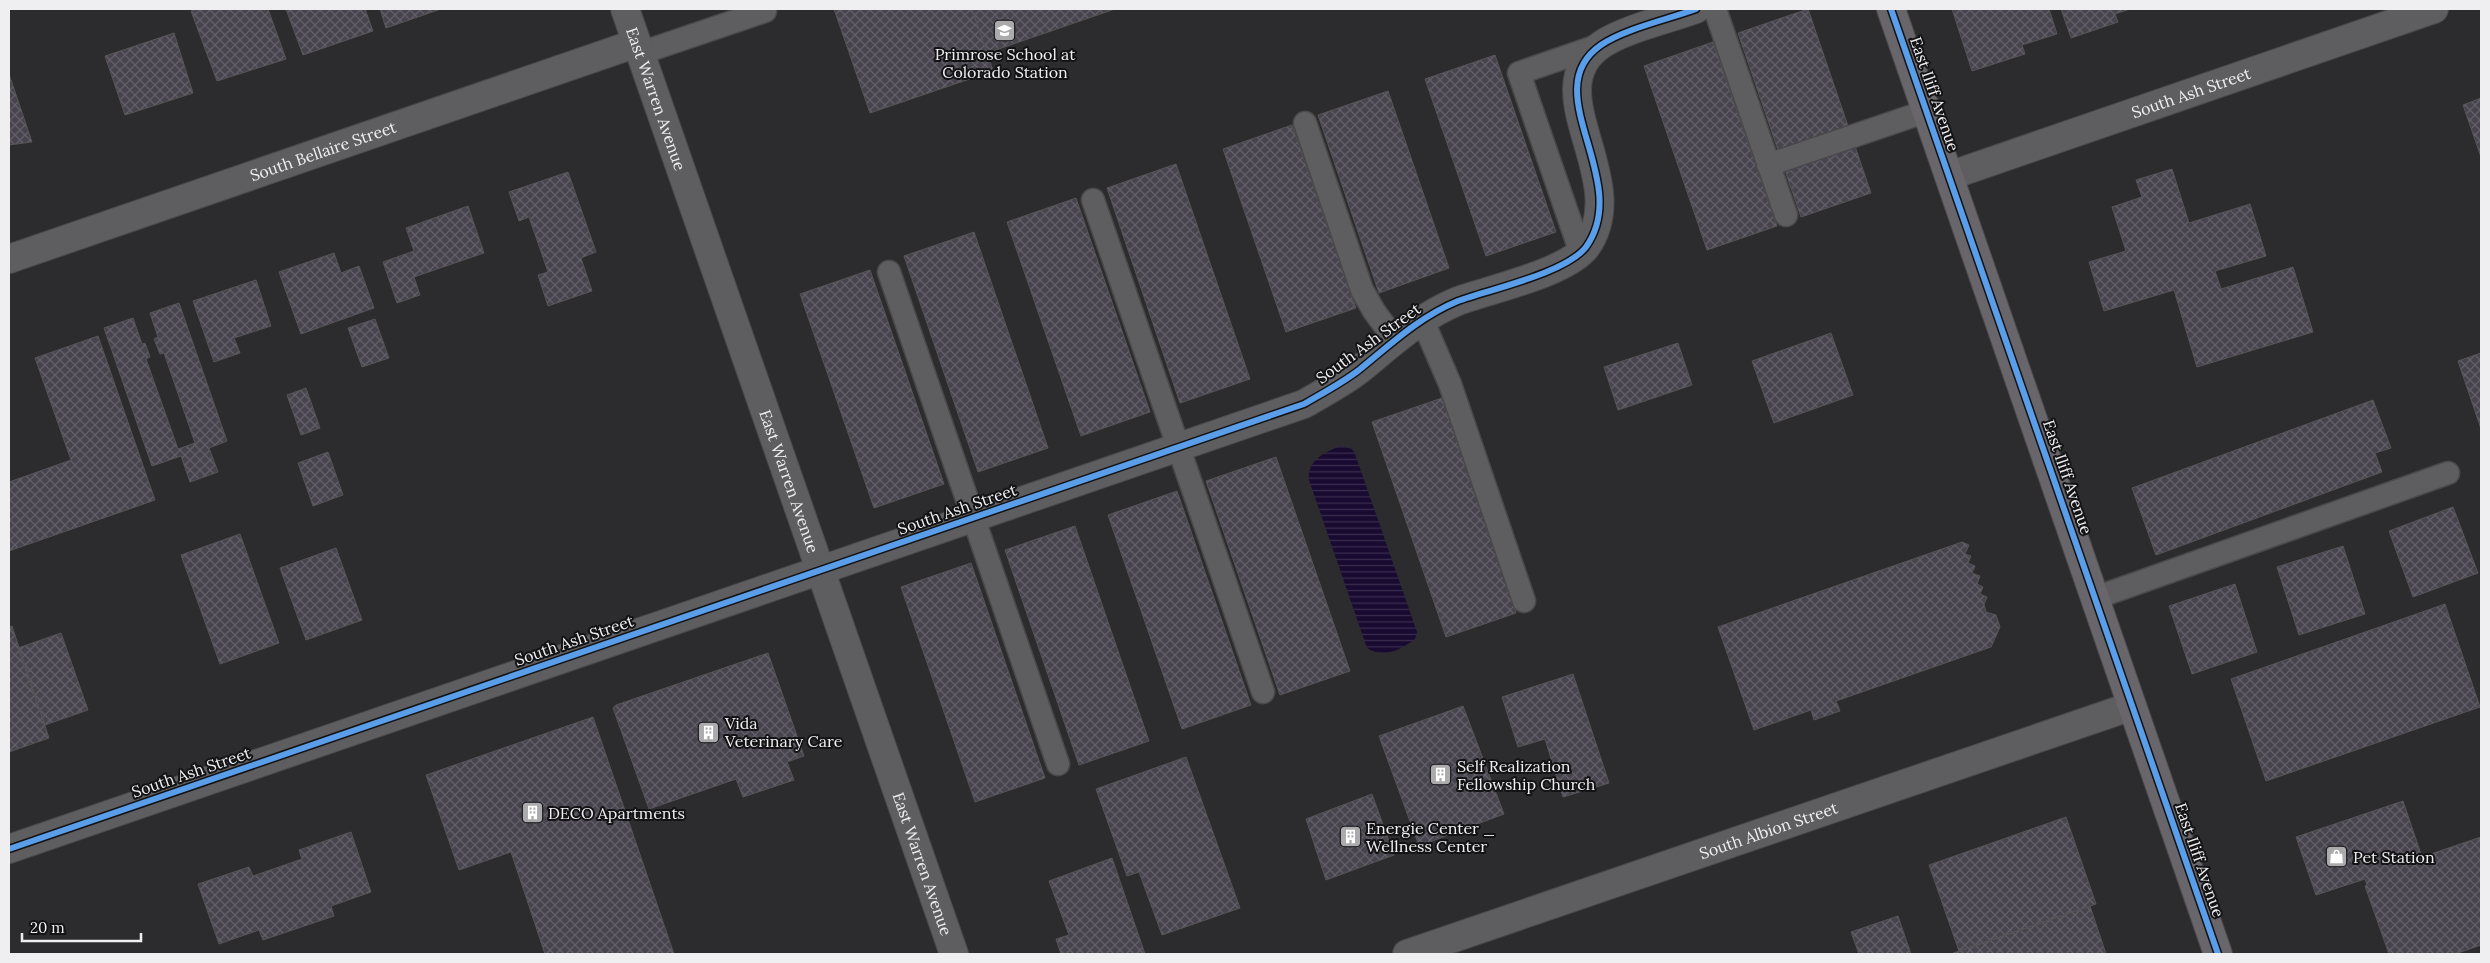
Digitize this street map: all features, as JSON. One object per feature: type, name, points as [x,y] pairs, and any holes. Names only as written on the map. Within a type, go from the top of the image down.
[{"type":"street","name":"East Warren Avenue","points":[[626,9],[954,954]]},
{"type":"street","name":"South Ash Street","points":[[9,849],[1304,404],[1357,371],[1422,319],[1458,302],[1561,265],[1581,253],[1596,229],[1601,200],[1599,179],[1579,115],[1577,79],[1584,63],[1600,45],[1696,9]]},
{"type":"street","name":"East Iliff Avenue","points":[[1892,9],[2218,954]]},
{"type":"street","name":"South Ash Street","points":[[1949,176],[2434,9]]},
{"type":"street","name":"South Bellaire Street","points":[[9,259],[639,48]]},
{"type":"street","name":"South Albion Street","points":[[1406,954],[2132,706]]},
{"type":"lane","points":[[1715,9],[1786,215]]},
{"type":"lane","points":[[639,48],[765,10]]},
{"type":"lane","points":[[1581,253],[1519,73],[1600,45]]},
{"type":"lane","points":[[1768,164],[1926,111]]},
{"type":"lane","points":[[1305,123],[1362,290],[1374,311],[1395,340]]},
{"type":"lane","points":[[1093,200],[1263,692]]},
{"type":"lane","points":[[890,272],[1058,764]]},
{"type":"lane","points":[[1422,319],[1450,384],[1524,600]]},
{"type":"lane","points":[[2095,598],[2448,473]]},
{"type":"shaded area","points":[[1341,446],[1352,449],[1355,454],[1417,632],[1415,639],[1404,647],[1392,652],[1379,653],[1367,648],[1309,480],[1309,473],[1314,462],[1323,454]]},
{"type":"building","points":[[199,9],[268,9],[286,59],[217,81],[191,11]]},
{"type":"building","points":[[286,9],[365,9],[373,31],[303,55]]},
{"type":"building","points":[[380,9],[441,9],[386,28]]},
{"type":"building","points":[[834,9],[972,9],[993,71],[870,113]]},
{"type":"building","points":[[972,9],[1115,9],[987,53]]},
{"type":"building","points":[[1808,9],[1871,193],[1801,217],[1738,33]]},
{"type":"building","points":[[1952,9],[2049,9],[2057,34],[2022,45],[2025,54],[1972,71]]},
{"type":"building","points":[[2061,9],[2130,9],[2115,14],[2118,22],[2071,38]]},
{"type":"building","points":[[174,33],[193,93],[125,115],[105,56]]},
{"type":"building","points":[[1713,42],[1777,226],[1707,250],[1644,66]]},
{"type":"building","points":[[1495,55],[1556,232],[1486,256],[1425,79]]},
{"type":"building","points":[[9,74],[32,142],[9,145]]},
{"type":"building","points":[[1388,91],[1449,268],[1379,293],[1318,115]]},
{"type":"building","points":[[2481,98],[2481,157],[2463,105]]},
{"type":"building","points":[[1292,125],[1356,308],[1286,332],[1223,149]]},
{"type":"building","points":[[1176,164],[1250,379],[1180,403],[1107,188]]},
{"type":"building","points":[[2172,169],[2189,223],[2250,204],[2266,256],[2215,271],[2221,289],[2293,267],[2313,332],[2197,367],[2174,290],[2104,311],[2089,262],[2126,251],[2112,207],[2142,197],[2136,180]]},
{"type":"building","points":[[568,172],[596,252],[581,258],[592,291],[548,306],[538,275],[548,272],[529,217],[519,221],[509,192]]},
{"type":"building","points":[[1076,198],[1150,412],[1081,436],[1007,222]]},
{"type":"building","points":[[468,206],[484,253],[414,277],[420,295],[397,303],[383,262],[414,251],[406,228]]},
{"type":"building","points":[[974,232],[1048,448],[978,472],[904,256]]},
{"type":"building","points":[[334,253],[341,273],[359,266],[374,308],[301,334],[279,272]]},
{"type":"building","points":[[870,270],[944,484],[874,508],[800,294]]},
{"type":"building","points":[[256,280],[271,326],[234,338],[240,353],[214,362],[193,301]]},
{"type":"building","points":[[179,303],[227,441],[209,448],[218,472],[190,482],[181,456],[152,466],[104,328],[133,318],[142,344],[145,343],[150,357],[146,359],[178,449],[195,443],[164,353],[160,354],[154,339],[158,337],[150,313]]},
{"type":"building","points":[[375,319],[389,358],[362,367],[348,328]]},
{"type":"building","points":[[1831,333],[1853,395],[1774,423],[1752,361]]},
{"type":"building","points":[[98,336],[155,500],[9,551],[9,482],[71,460],[35,358]]},
{"type":"building","points":[[1678,343],[1692,385],[1618,410],[1604,367]]},
{"type":"building","points":[[2481,353],[2481,429],[2458,361]]},
{"type":"building","points":[[306,388],[320,428],[301,435],[287,395]]},
{"type":"building","points":[[1442,398],[1516,613],[1446,637],[1372,422]]},
{"type":"building","points":[[2373,400],[2391,448],[2375,453],[2382,472],[2156,555],[2132,488]]},
{"type":"building","points":[[328,452],[343,495],[313,506],[298,463]]},
{"type":"building","points":[[1276,457],[1350,671],[1280,695],[1206,481]]},
{"type":"building","points":[[1177,491],[1251,705],[1182,729],[1108,515]]},
{"type":"building","points":[[2453,507],[2478,573],[2413,597],[2389,531]]},
{"type":"building","points":[[1075,526],[1149,741],[1079,765],[1005,550]]},
{"type":"building","points":[[240,534],[279,643],[220,664],[181,555]]},
{"type":"building","points":[[1962,542],[1969,545],[1965,554],[1971,556],[1968,563],[1975,566],[1972,573],[1980,576],[1977,584],[1983,587],[1980,594],[1987,597],[1984,604],[1986,612],[1996,615],[2000,627],[1991,647],[1836,701],[1840,711],[1814,720],[1811,710],[1754,730],[1718,627]]},
{"type":"building","points":[[2343,546],[2365,614],[2299,635],[2277,567]]},
{"type":"building","points":[[336,548],[362,620],[306,640],[280,568]]},
{"type":"building","points":[[971,563],[1045,778],[975,802],[901,587]]},
{"type":"building","points":[[2235,584],[2257,652],[2192,674],[2169,606]]},
{"type":"building","points":[[2445,604],[2480,707],[2266,781],[2231,679]]},
{"type":"building","points":[[12,626],[49,738],[9,752],[9,627]]},
{"type":"building","points":[[61,633],[88,710],[45,725],[18,648]]},
{"type":"building","name":"Vida Veterinary Care","points":[[768,653],[804,756],[787,762],[794,780],[743,797],[736,779],[649,809],[613,708],[616,705]]},
{"type":"building","points":[[1573,674],[1609,783],[1563,797],[1545,739],[1518,747],[1502,697]]},
{"type":"building","name":"Self Realization Fellowship Church","points":[[1463,706],[1504,814],[1419,846],[1379,736]]},
{"type":"building","name":"DECO Apartments","points":[[593,717],[674,954],[545,954],[511,852],[459,870],[426,775]]},
{"type":"building","points":[[1186,757],[1240,908],[1162,935],[1139,872],[1127,876],[1096,789]]},
{"type":"building","name":"Energie Center _ Wellness Center","points":[[1372,794],[1394,855],[1326,880],[1306,819]]},
{"type":"building","points":[[2403,801],[2422,857],[2481,837],[2481,945],[2455,954],[2389,954],[2365,886],[2367,885],[2365,879],[2316,895],[2296,837]]},
{"type":"building","points":[[2066,817],[2096,904],[1959,951],[1929,865]]},
{"type":"building","points":[[351,832],[371,892],[331,906],[334,916],[263,940],[259,930],[219,944],[198,884],[249,867],[253,876],[302,859],[299,850]]},
{"type":"building","points":[[1112,858],[1145,954],[1061,954],[1056,939],[1069,935],[1049,881]]},
{"type":"building","points":[[2090,906],[2106,954],[1951,954],[1959,951]]},
{"type":"building","points":[[1898,916],[1911,954],[1859,954],[1851,932]]},
{"type":"cycle path","points":[[9,849],[1304,404],[1353,375],[1418,323],[1444,307],[1562,265],[1586,247],[1598,221],[1599,194],[1594,166],[1579,111],[1577,87],[1583,64],[1601,45],[1611,39],[1634,29],[1696,9]]},
{"type":"cycle path","points":[[1891,9],[2218,954]]},
{"type":"place","name":"Primrose School at Colorado Station","points":[[1005,30]]},
{"type":"place","name":"Vida Veterinary Care","points":[[709,732]]},
{"type":"place","name":"Self Realization Fellowship Church","points":[[1441,775]]},
{"type":"place","name":"DECO Apartments","points":[[532,813]]},
{"type":"place","name":"Energie Center _ Wellness Center","points":[[1350,837]]},
{"type":"place","name":"Pet Station","points":[[2337,857]]}]
